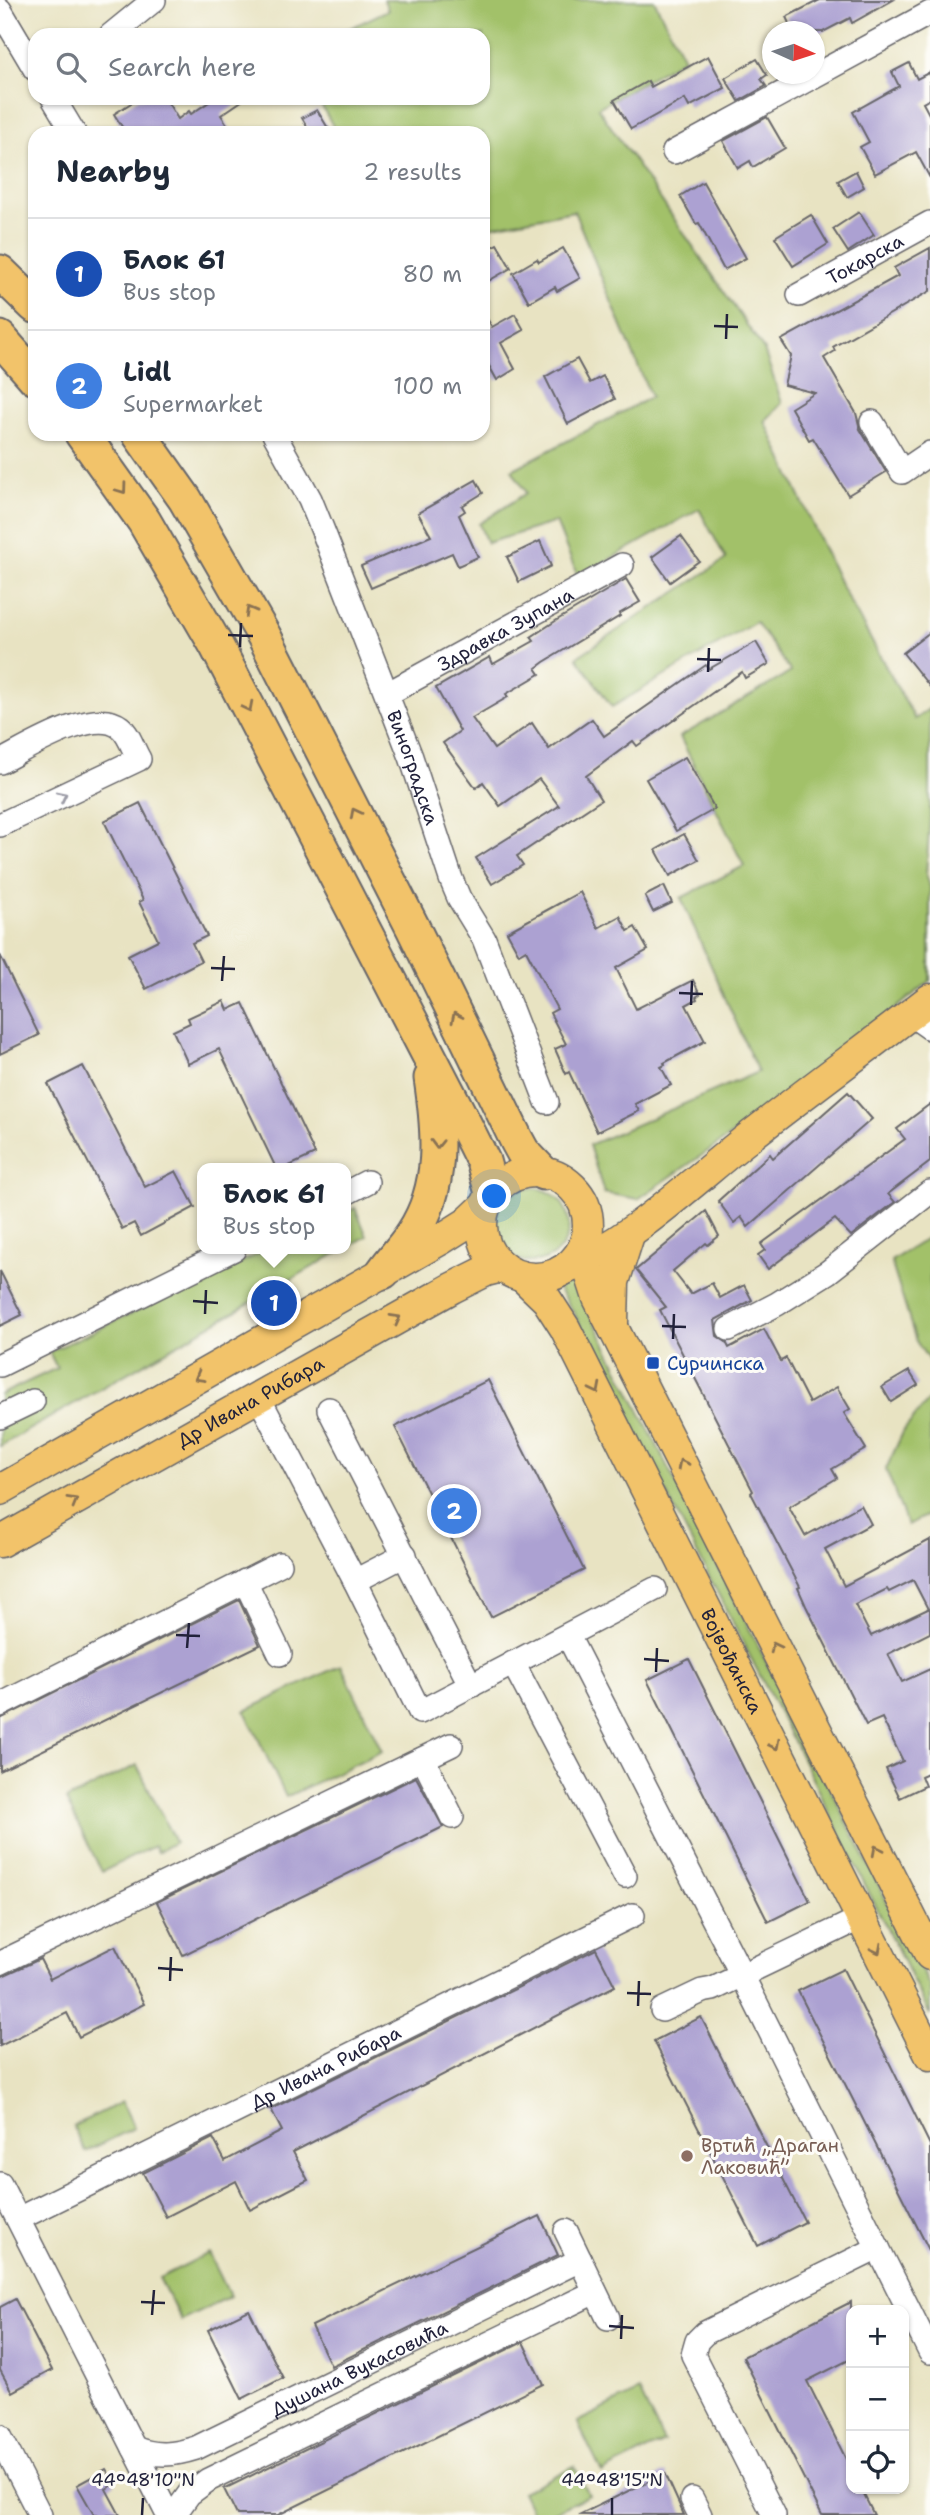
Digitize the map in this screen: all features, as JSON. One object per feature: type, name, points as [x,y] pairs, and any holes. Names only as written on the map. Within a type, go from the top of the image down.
[{"type":"highway","points":[[0,272],[28,299]]},
{"type":"highway","points":[[0,338],[28,370]]},
{"type":"highway","points":[[87,441],[134,505],[210,634],[483,1161],[488,1200]]},
{"type":"highway","points":[[144,441],[185,499],[264,636],[413,928],[523,1153],[543,1172]]},
{"type":"highway","points":[[383,1272],[413,1234],[433,1191],[437,1161],[437,1119],[426,1052]]},
{"type":"main road","points":[[488,1200],[481,1224],[491,1255],[512,1272],[539,1278],[639,1226],[923,1014]]},
{"type":"main road","points":[[0,1490],[467,1223],[513,1176],[543,1172],[567,1183],[584,1205],[608,1218],[639,1226]]},
{"type":"main road","points":[[584,1205],[587,1219],[577,1258],[930,1955]]},
{"type":"main road","points":[[614,1330],[614,1282],[620,1257],[639,1226]]},
{"type":"main road","name":"Др Ивана Рибара","points":[[0,1542],[452,1288],[486,1271],[512,1272]]},
{"type":"main road","name":"Војвођанска","points":[[512,1272],[547,1300],[565,1328],[930,2055]]},
{"type":"street","points":[[120,28],[154,0]]},
{"type":"street","points":[[0,10],[28,57]]},
{"type":"street","points":[[674,152],[930,13]]},
{"type":"street","points":[[57,105],[70,126]]},
{"type":"street","name":"Токарска","points":[[799,295],[930,223]]},
{"type":"street","points":[[872,422],[902,472],[930,453]]},
{"type":"street","name":"Виноградска","points":[[278,441],[310,499],[411,757],[451,879],[459,898],[484,939],[547,1102]]},
{"type":"street","name":"Здравка Зупана","points":[[387,694],[622,565]]},
{"type":"street","points":[[0,762],[79,724],[98,721],[109,722],[121,728],[139,759],[0,825]]},
{"type":"street","points":[[351,1190],[367,1182]]},
{"type":"street","points":[[729,1329],[777,1304],[828,1272],[930,1192]]},
{"type":"street","points":[[0,1365],[224,1254]]},
{"type":"street","points":[[258,1396],[420,1712],[655,1589]]},
{"type":"street","points":[[0,1417],[33,1401]]},
{"type":"street","points":[[329,1409],[471,1686]]},
{"type":"street","points":[[355,1581],[405,1555]]},
{"type":"street","points":[[0,1705],[280,1564]]},
{"type":"street","points":[[245,1581],[280,1654]]},
{"type":"street","points":[[568,1636],[742,1975],[930,2352]]},
{"type":"street","points":[[513,1663],[625,1876]]},
{"type":"street","points":[[0,1963],[451,1745]]},
{"type":"street","points":[[423,1759],[452,1817]]},
{"type":"street","name":"Др Ивана Рибара","points":[[18,2219],[633,1915]]},
{"type":"street","points":[[662,2010],[861,1918]]},
{"type":"street","points":[[0,2184],[168,2515]]},
{"type":"street","points":[[566,2231],[608,2318]]},
{"type":"street","points":[[774,2515],[693,2355],[698,2341],[705,2333],[877,2248]]},
{"type":"street","name":"Душана Вукасовића","points":[[134,2448],[160,2455],[196,2448],[580,2260]]},
{"type":"street","name":"Душана Вукасовића","points":[[174,2515],[189,2494],[208,2480],[595,2292]]},
{"type":"street","points":[[0,2436],[40,2515]]},
{"type":"green space","points":[[384,0],[654,0],[684,58],[598,108],[764,350],[782,403],[765,421],[840,584],[915,719],[930,708],[930,818],[926,874],[930,887],[930,981],[778,1103],[638,1199],[604,1193],[589,1145],[758,1072],[681,898],[744,866],[680,737],[791,672],[756,622],[612,707],[577,657],[726,559],[699,509],[578,577],[556,522],[487,543],[479,524],[526,493],[512,470],[651,397],[574,211],[490,227],[490,126],[333,126],[321,105],[490,105],[490,28],[351,28],[388,10]]},
{"type":"green space","points":[[532,1188],[546,1191],[558,1199],[566,1211],[569,1225],[566,1239],[558,1251],[546,1259],[532,1262],[518,1259],[506,1251],[498,1239],[495,1225],[498,1211],[506,1199],[518,1191]]},
{"type":"green space","points":[[355,1208],[367,1236],[351,1245],[351,1210]]},
{"type":"green space","points":[[930,1236],[930,1362],[916,1341],[891,1261]]},
{"type":"green space","points":[[258,1254],[335,1254],[0,1446],[0,1395],[57,1368],[49,1352]]},
{"type":"green space","points":[[579,1276],[585,1303],[930,1987],[930,2015],[794,1742],[573,1311],[557,1287]]},
{"type":"green space","points":[[930,1398],[930,1514],[907,1525],[886,1469],[904,1430]]},
{"type":"green space","points":[[341,1665],[382,1751],[286,1797],[245,1711]]},
{"type":"green space","points":[[137,1765],[175,1842],[157,1852],[154,1846],[102,1872],[66,1800]]},
{"type":"green space","points":[[122,2102],[134,2128],[85,2152],[73,2126]]},
{"type":"green space","points":[[209,2253],[230,2296],[181,2320],[159,2278]]},
{"type":"green space","points":[[639,2391],[664,2442],[602,2473],[577,2422]]},
{"type":"green space","points":[[574,2466],[589,2495],[548,2515],[533,2515],[522,2492]]},
{"type":"building","points":[[820,0],[893,0],[852,23],[850,18],[825,31],[825,21],[788,21],[786,17]]},
{"type":"building","points":[[708,56],[725,88],[689,107],[685,99],[631,129],[614,100],[648,81],[651,87]]},
{"type":"building","points":[[757,59],[762,67],[762,84],[766,86],[739,101],[725,78]]},
{"type":"building","points":[[909,63],[917,79],[930,72],[930,99],[923,103],[930,116],[930,178],[916,152],[875,174],[860,147],[869,142],[853,112],[899,86],[892,72]]},
{"type":"building","points":[[128,105],[169,105],[178,119],[204,105],[236,105],[221,115],[228,126],[122,126],[114,114]]},
{"type":"building","points":[[317,110],[327,126],[307,126],[302,118]]},
{"type":"building","points":[[767,117],[785,148],[753,167],[750,161],[738,168],[723,141]]},
{"type":"building","points":[[856,171],[864,187],[847,197],[838,181]]},
{"type":"building","points":[[703,182],[746,258],[724,270],[699,223],[696,224],[680,196]]},
{"type":"building","points":[[859,212],[874,235],[848,252],[833,229]]},
{"type":"building","points":[[811,215],[828,244],[793,266],[775,237]]},
{"type":"building","points":[[497,244],[511,268],[490,280],[490,248]]},
{"type":"building","points":[[563,248],[580,278],[557,291],[555,287],[529,302],[513,273]]},
{"type":"building","points":[[930,248],[930,291],[833,347],[835,351],[824,358],[856,413],[860,429],[886,472],[848,495],[813,438],[809,440],[791,408],[815,393],[784,385],[791,356],[781,340],[898,276],[894,268]]},
{"type":"building","points":[[515,314],[524,330],[501,343],[515,369],[497,380],[490,368],[490,324],[492,327]]},
{"type":"building","points":[[577,359],[590,383],[603,376],[615,399],[568,424],[545,377]]},
{"type":"building","points":[[476,480],[483,493],[462,506],[465,511],[459,515],[478,557],[458,566],[452,553],[371,588],[361,566],[431,536],[418,513]]},
{"type":"building","points":[[681,536],[699,561],[670,582],[652,557]]},
{"type":"building","points":[[540,541],[551,566],[519,582],[507,557]]},
{"type":"building","points":[[626,579],[640,602],[544,662],[536,668],[540,674],[472,718],[494,749],[532,723],[549,749],[592,719],[604,736],[706,665],[709,669],[756,642],[769,664],[745,678],[742,672],[637,746],[633,741],[586,776],[601,800],[517,856],[523,865],[492,884],[476,858],[559,806],[539,779],[500,806],[483,782],[476,788],[443,743],[460,731],[436,688],[490,657],[493,664],[534,641],[531,637]]},
{"type":"building","points":[[930,632],[930,687],[903,653]]},
{"type":"building","points":[[685,757],[715,809],[676,831],[646,779]]},
{"type":"building","points":[[140,803],[207,936],[192,943],[201,961],[146,989],[128,955],[158,940],[139,902],[143,900],[104,821]]},
{"type":"building","points":[[684,834],[699,860],[670,876],[656,850]]},
{"type":"building","points":[[664,886],[672,903],[653,912],[645,896]]},
{"type":"building","points":[[580,892],[598,928],[620,916],[628,931],[635,927],[648,950],[616,968],[636,1009],[693,980],[700,994],[686,1005],[705,1041],[664,1063],[661,1067],[671,1085],[635,1104],[639,1111],[597,1132],[569,1072],[566,1074],[555,1049],[566,1044],[550,1013],[557,1009],[526,950],[519,954],[507,932]]},
{"type":"building","points":[[0,955],[39,1035],[0,1054]]},
{"type":"building","points":[[224,1001],[228,1010],[243,1003],[315,1154],[296,1163],[274,1163],[219,1049],[188,1064],[173,1031],[190,1023],[188,1018]]},
{"type":"building","points":[[83,1066],[145,1187],[176,1171],[195,1207],[141,1236],[134,1223],[122,1229],[48,1084]]},
{"type":"building","points":[[848,1092],[872,1119],[748,1227],[741,1217],[734,1223],[718,1201],[770,1154],[773,1158]]},
{"type":"building","points":[[930,1104],[930,1162],[888,1194],[895,1202],[851,1236],[835,1219],[768,1269],[758,1255],[765,1250],[761,1244],[905,1139],[897,1129]]},
{"type":"building","points":[[706,1211],[719,1236],[708,1245],[706,1243],[673,1271],[691,1294],[712,1283],[720,1298],[744,1285],[752,1300],[715,1320],[717,1336],[726,1342],[729,1348],[764,1329],[781,1361],[786,1358],[809,1403],[837,1387],[850,1409],[844,1413],[866,1449],[832,1469],[837,1478],[789,1507],[805,1536],[861,1505],[871,1524],[825,1549],[844,1586],[930,1540],[930,1633],[888,1654],[902,1682],[930,1669],[930,1772],[921,1776],[925,1786],[900,1798],[886,1769],[903,1761],[882,1718],[866,1725],[806,1606],[798,1588],[800,1587],[751,1493],[753,1491],[660,1310],[666,1307],[636,1270]],"holes":[[[913,1580],[928,1609],[871,1636],[855,1605]]]},
{"type":"building","points":[[0,1271],[22,1315],[0,1326]]},
{"type":"building","points":[[909,1371],[918,1385],[891,1402],[882,1387]]},
{"type":"building","points":[[488,1380],[584,1570],[491,1617],[395,1427]]},
{"type":"building","points":[[239,1600],[260,1645],[0,1771],[0,1719]]},
{"type":"building","points":[[689,1659],[810,1901],[768,1922],[647,1680]]},
{"type":"building","points":[[416,1777],[443,1827],[183,1955],[157,1902]]},
{"type":"building","points":[[115,1946],[144,2004],[79,2037],[67,2013],[0,2046],[0,1977],[40,1959],[50,1979]]},
{"type":"building","points":[[596,1949],[615,1986],[293,2152],[308,2180],[250,2210],[236,2181],[166,2217],[143,2173],[213,2138],[225,2161],[282,2131],[271,2109]]},
{"type":"building","points":[[843,1969],[930,2145],[930,2252],[798,1991]]},
{"type":"building","points":[[701,2017],[805,2222],[758,2246],[654,2041]]},
{"type":"building","points":[[540,2216],[558,2255],[331,2366],[312,2326]]},
{"type":"building","points":[[15,2299],[52,2370],[12,2392],[0,2370],[0,2307]]},
{"type":"building","points":[[851,2302],[851,2305],[846,2305],[846,2362],[807,2381],[846,2459],[846,2494],[864,2494],[874,2515],[822,2515],[743,2357]]},
{"type":"building","points":[[249,2310],[283,2378],[242,2399],[208,2330]]},
{"type":"building","points":[[523,2342],[543,2384],[278,2515],[237,2515],[224,2489]]},
{"type":"building","points":[[106,2469],[115,2484],[106,2489],[120,2515],[94,2515],[77,2485]]},
{"type":"building","points":[[665,2473],[684,2515],[579,2515]]},
{"type":"place","name":"Блок 61","points":[[274,1303]]},
{"type":"place","name":"Сурчинска","points":[[653,1363]]},
{"type":"place","name":"Lidl","points":[[454,1511]]},
{"type":"place","name":"Вртић „Драган Лаковић”","points":[[687,2156]]}]
